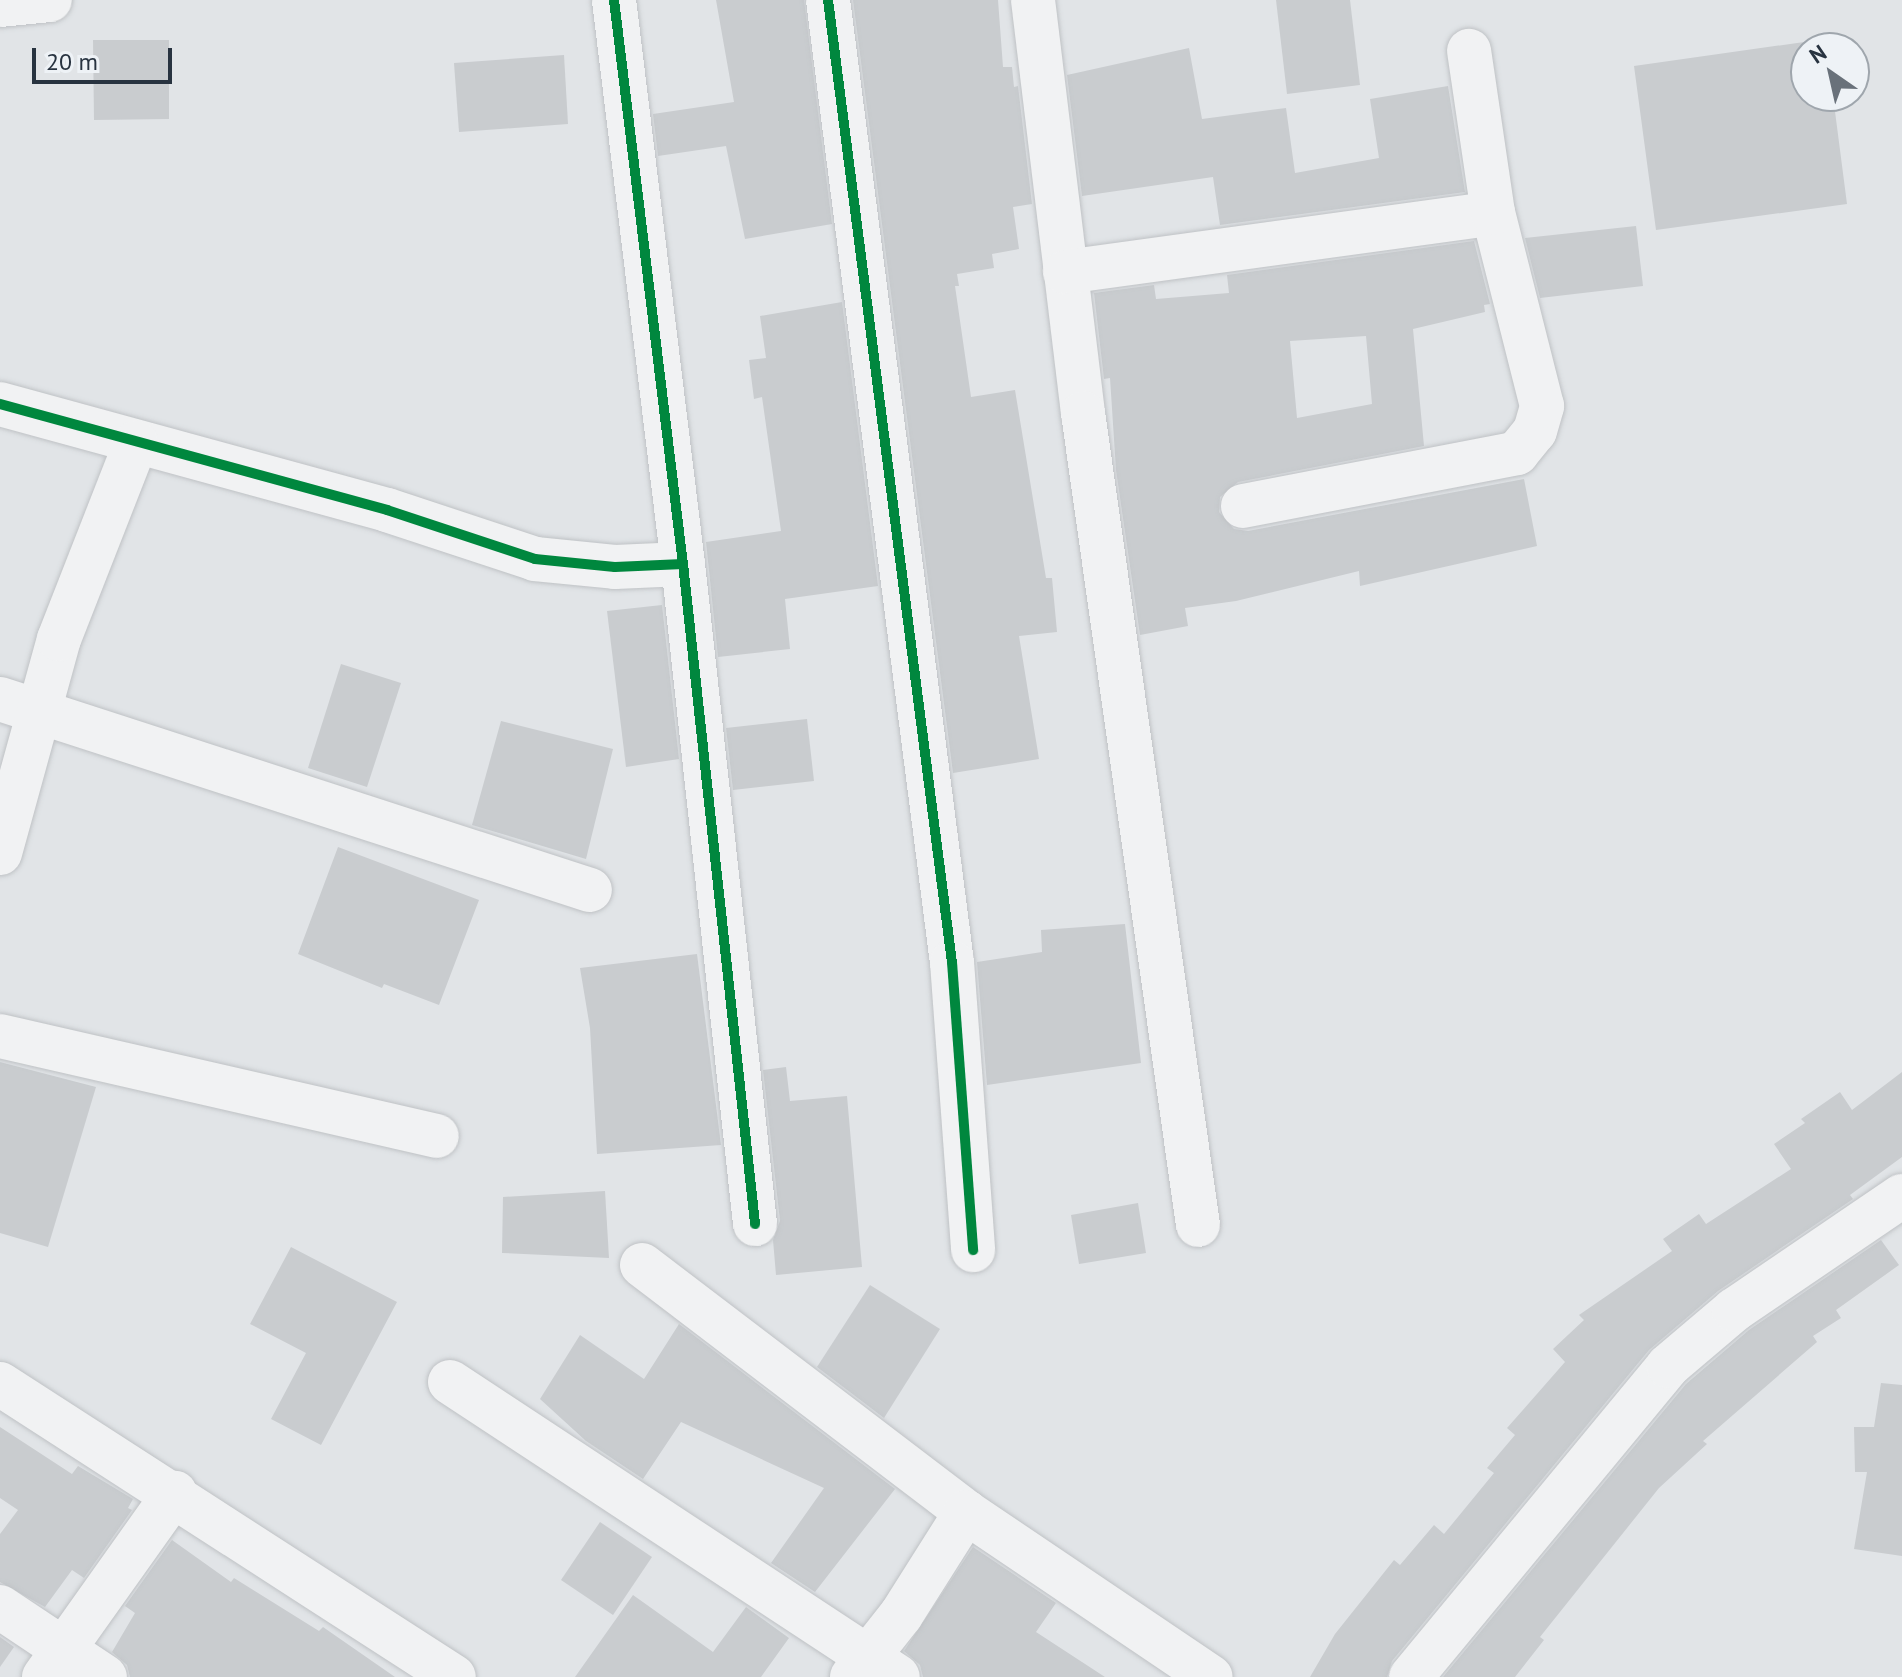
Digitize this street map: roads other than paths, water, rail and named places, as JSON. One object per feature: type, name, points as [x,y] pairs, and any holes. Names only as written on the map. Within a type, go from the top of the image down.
[{"type":"street","points":[[0,5],[50,0]]},
{"type":"street","points":[[614,0],[683,564],[755,1224]]},
{"type":"street","points":[[828,0],[952,962],[973,1250]]},
{"type":"street","points":[[1033,0],[1065,272],[1198,1225]]},
{"type":"street","points":[[1243,506],[1517,453],[1535,431],[1542,406],[1493,213],[1469,51]]},
{"type":"street","points":[[1065,272],[1493,213]]},
{"type":"street","points":[[0,404],[387,510],[535,559],[615,567],[683,564]]},
{"type":"street","points":[[0,853],[20,706],[59,639],[136,443]]},
{"type":"street","points":[[20,706],[590,890]]},
{"type":"street","points":[[0,1036],[437,1136]]},
{"type":"street","points":[[1411,1677],[1668,1366],[1734,1310],[1902,1196]]},
{"type":"street","points":[[642,1265],[966,1512],[1211,1677]]},
{"type":"street","points":[[450,1382],[872,1671],[901,1615],[966,1512]]},
{"type":"street","points":[[0,1384],[175,1493],[432,1671]]},
{"type":"street","points":[[54,1664],[175,1493]]},
{"type":"street","points":[[0,1607],[54,1664],[105,1677]]}]
